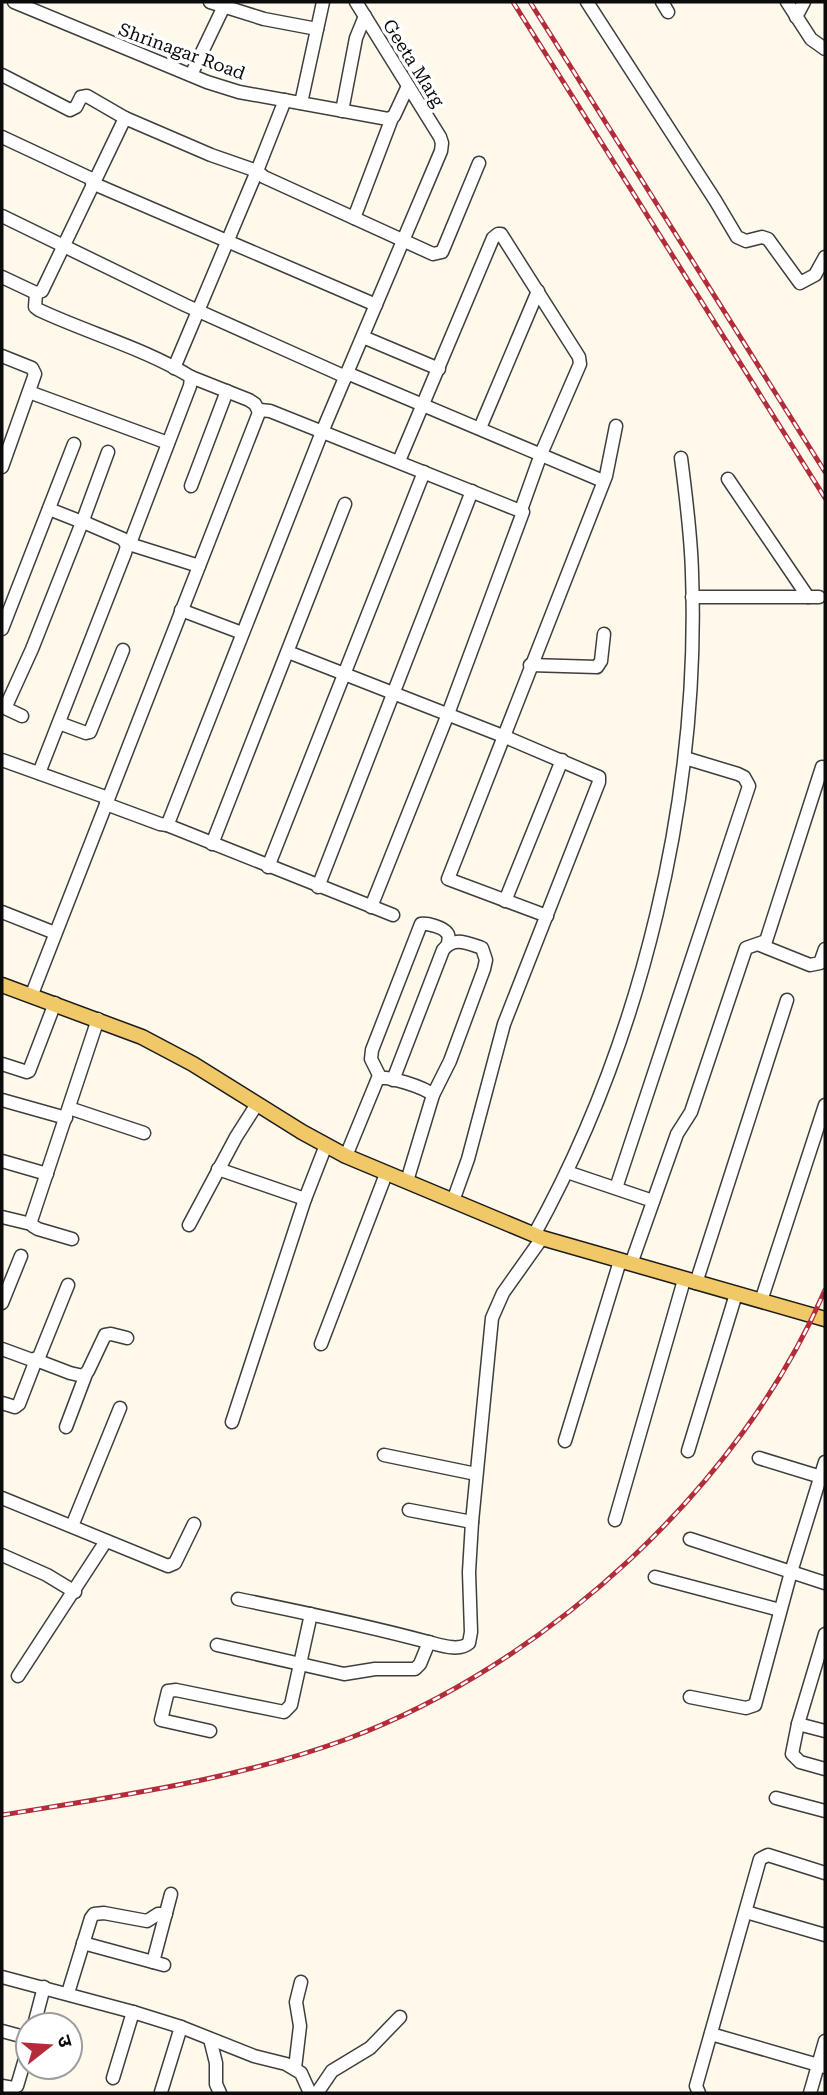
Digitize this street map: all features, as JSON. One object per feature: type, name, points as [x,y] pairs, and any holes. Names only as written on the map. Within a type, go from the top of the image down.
[{"type":"main road","points":[[2,985],[142,1037],[193,1063],[346,1156],[538,1236],[825,1319]]},
{"type":"street","name":"Shrinagar Road","points":[[15,2],[223,88],[376,118],[392,118]]},
{"type":"street","points":[[210,2],[225,4],[264,19],[317,29]]},
{"type":"street","points":[[302,103],[323,2]]},
{"type":"street","name":"Geeta Marg","points":[[356,2],[442,143],[403,241]]},
{"type":"street","points":[[587,2],[737,237],[746,241],[762,237],[768,239],[800,283],[815,275],[825,257]]},
{"type":"street","points":[[787,2],[811,39],[825,49]]},
{"type":"street","points":[[796,17],[804,2]]},
{"type":"street","points":[[191,75],[225,4]]},
{"type":"street","points":[[342,111],[354,47],[365,16]]},
{"type":"street","points":[[2,75],[67,109],[73,109],[81,97],[87,96],[125,118],[257,172],[433,254],[442,251],[479,163]]},
{"type":"street","points":[[354,218],[392,118],[408,86]]},
{"type":"street","points":[[174,368],[285,100]]},
{"type":"street","points":[[2,278],[36,293],[42,291],[125,118]]},
{"type":"street","points":[[2,137],[93,182],[376,305]]},
{"type":"street","points":[[2,216],[198,311],[603,481]]},
{"type":"street","points":[[371,907],[523,517],[521,510],[541,453],[580,364],[579,357],[501,234],[496,235],[399,461]]},
{"type":"street","points":[[167,825],[322,432],[403,241]]},
{"type":"street","points":[[480,428],[538,291]]},
{"type":"street","points":[[32,994],[259,412],[256,404],[39,310],[35,307],[36,293]]},
{"type":"street","points":[[363,337],[439,369]]},
{"type":"street","points":[[2,356],[35,371],[2,467]]},
{"type":"street","points":[[40,773],[190,386],[191,377]]},
{"type":"street","points":[[29,391],[168,443]]},
{"type":"street","points":[[191,486],[227,391]]},
{"type":"street","points":[[259,412],[265,410],[521,510]]},
{"type":"street","points":[[547,916],[448,879],[603,481],[616,426]]},
{"type":"street","points":[[2,629],[74,444]]},
{"type":"street","points":[[22,716],[8,709],[7,704],[32,649],[108,452]]},
{"type":"street","points":[[238,1599],[389,1630],[459,1648],[465,1647],[471,1639],[469,1572],[472,1522],[494,1310],[538,1236],[603,1084],[641,972],[657,914],[685,758],[690,702],[692,597],[690,536],[681,458]]},
{"type":"street","points":[[268,867],[424,472]]},
{"type":"street","points":[[692,597],[814,597],[728,479]]},
{"type":"street","points":[[318,887],[472,491]]},
{"type":"street","points":[[212,844],[345,505]]},
{"type":"street","points":[[49,509],[123,539],[128,545],[199,566]]},
{"type":"street","points":[[181,610],[242,633]]},
{"type":"street","points":[[530,665],[597,667],[601,661],[604,634]]},
{"type":"street","points":[[59,723],[90,732],[123,650]]},
{"type":"street","points":[[288,652],[596,774],[599,782],[504,1024],[468,1159],[453,1200]]},
{"type":"street","points":[[616,1188],[749,786],[744,777],[738,774],[685,758]]},
{"type":"street","points":[[2,760],[393,915]]},
{"type":"street","points":[[505,901],[562,760]]},
{"type":"street","points":[[760,945],[766,941],[822,766]]},
{"type":"street","points":[[2,912],[55,933]]},
{"type":"street","points":[[427,923],[446,931],[449,936],[448,944],[386,1079],[371,1059],[372,1050],[421,924],[427,923]]},
{"type":"street","points":[[407,1181],[433,1095],[450,1061],[486,960],[482,948],[460,941],[448,944]]},
{"type":"street","points":[[565,1441],[625,1263],[653,1201],[677,1134],[691,1112],[746,948],[760,945],[810,965],[820,963],[825,950]]},
{"type":"street","points":[[615,1520],[690,1282],[787,1000]]},
{"type":"street","points":[[2,1064],[29,1071],[55,1003]]},
{"type":"street","points":[[31,1224],[98,1019]]},
{"type":"street","points":[[346,1156],[374,1083],[386,1079],[427,1090],[433,1095]]},
{"type":"street","points":[[2,1100],[68,1113],[144,1133]]},
{"type":"street","points":[[189,1225],[218,1169],[257,1104]]},
{"type":"street","points":[[761,1301],[825,1105]]},
{"type":"street","points":[[232,1422],[305,1199],[326,1145]]},
{"type":"street","points":[[2,1161],[47,1174]]},
{"type":"street","points":[[218,1169],[305,1199]]},
{"type":"street","points":[[567,1172],[653,1201]]},
{"type":"street","points":[[321,1344],[386,1174]]},
{"type":"street","points":[[2,1217],[31,1224],[38,1229],[72,1240]]},
{"type":"street","points":[[2,1303],[21,1256]]},
{"type":"street","points":[[2,1403],[15,1407],[19,1404],[68,1285]]},
{"type":"street","points":[[688,1451],[736,1294]]},
{"type":"street","points":[[66,1427],[86,1374],[105,1335],[127,1338]]},
{"type":"street","points":[[2,1349],[78,1376],[86,1374]]},
{"type":"street","points":[[72,1526],[120,1408]]},
{"type":"street","points":[[384,1455],[476,1474]]},
{"type":"street","points":[[759,1458],[821,1477]]},
{"type":"street","points":[[690,1697],[752,1707],[825,1462]]},
{"type":"street","points":[[2,1498],[171,1566],[194,1524]]},
{"type":"street","points":[[409,1510],[472,1522]]},
{"type":"street","points":[[691,1539],[825,1583]]},
{"type":"street","points":[[19,1676],[106,1541]]},
{"type":"street","points":[[2,1555],[47,1574],[75,1592]]},
{"type":"street","points":[[655,1577],[780,1610]]},
{"type":"street","points":[[210,1731],[160,1720],[167,1692],[176,1690],[284,1712],[291,1705],[312,1614]]},
{"type":"street","points":[[825,1634],[792,1748],[794,1759],[825,1769]]},
{"type":"street","points":[[217,1645],[344,1674],[415,1669],[420,1664],[429,1642]]},
{"type":"street","points":[[798,1724],[825,1731]]},
{"type":"street","points":[[776,1798],[825,1811]]},
{"type":"street","points":[[699,2093],[696,2087],[760,1859],[768,1855],[825,1873]]},
{"type":"street","points":[[83,1943],[159,1964],[171,1894]]},
{"type":"street","points":[[746,1912],[825,1935]]},
{"type":"street","points":[[68,1993],[94,1914],[104,1913],[147,1921],[158,1914],[166,1914]]},
{"type":"street","points":[[2,1976],[181,2027],[295,2068],[306,2081],[310,2093]]},
{"type":"street","points":[[295,2068],[300,2026],[296,2002],[301,1982]]},
{"type":"street","points":[[38,2011],[44,1987]]},
{"type":"street","points":[[113,2078],[133,2012]]},
{"type":"street","points":[[317,2093],[332,2071],[370,2048],[400,2017]]},
{"type":"street","points":[[161,2092],[181,2027]]},
{"type":"street","points":[[711,2034],[822,2066]]},
{"type":"street","points":[[210,2039],[216,2063],[216,2084],[220,2093]]},
{"type":"street","points":[[810,2093],[822,2066],[825,2041]]},
{"type":"street","points":[[2,2086],[13,2088],[18,2081]]},
{"type":"railway","points":[[513,2],[825,498]]},
{"type":"railway","points":[[530,2],[825,472]]},
{"type":"railway","points":[[2,1815],[176,1785],[263,1766],[347,1739],[421,1706],[494,1665],[564,1616],[629,1560],[689,1499],[743,1433],[788,1363],[825,1290]]}]
